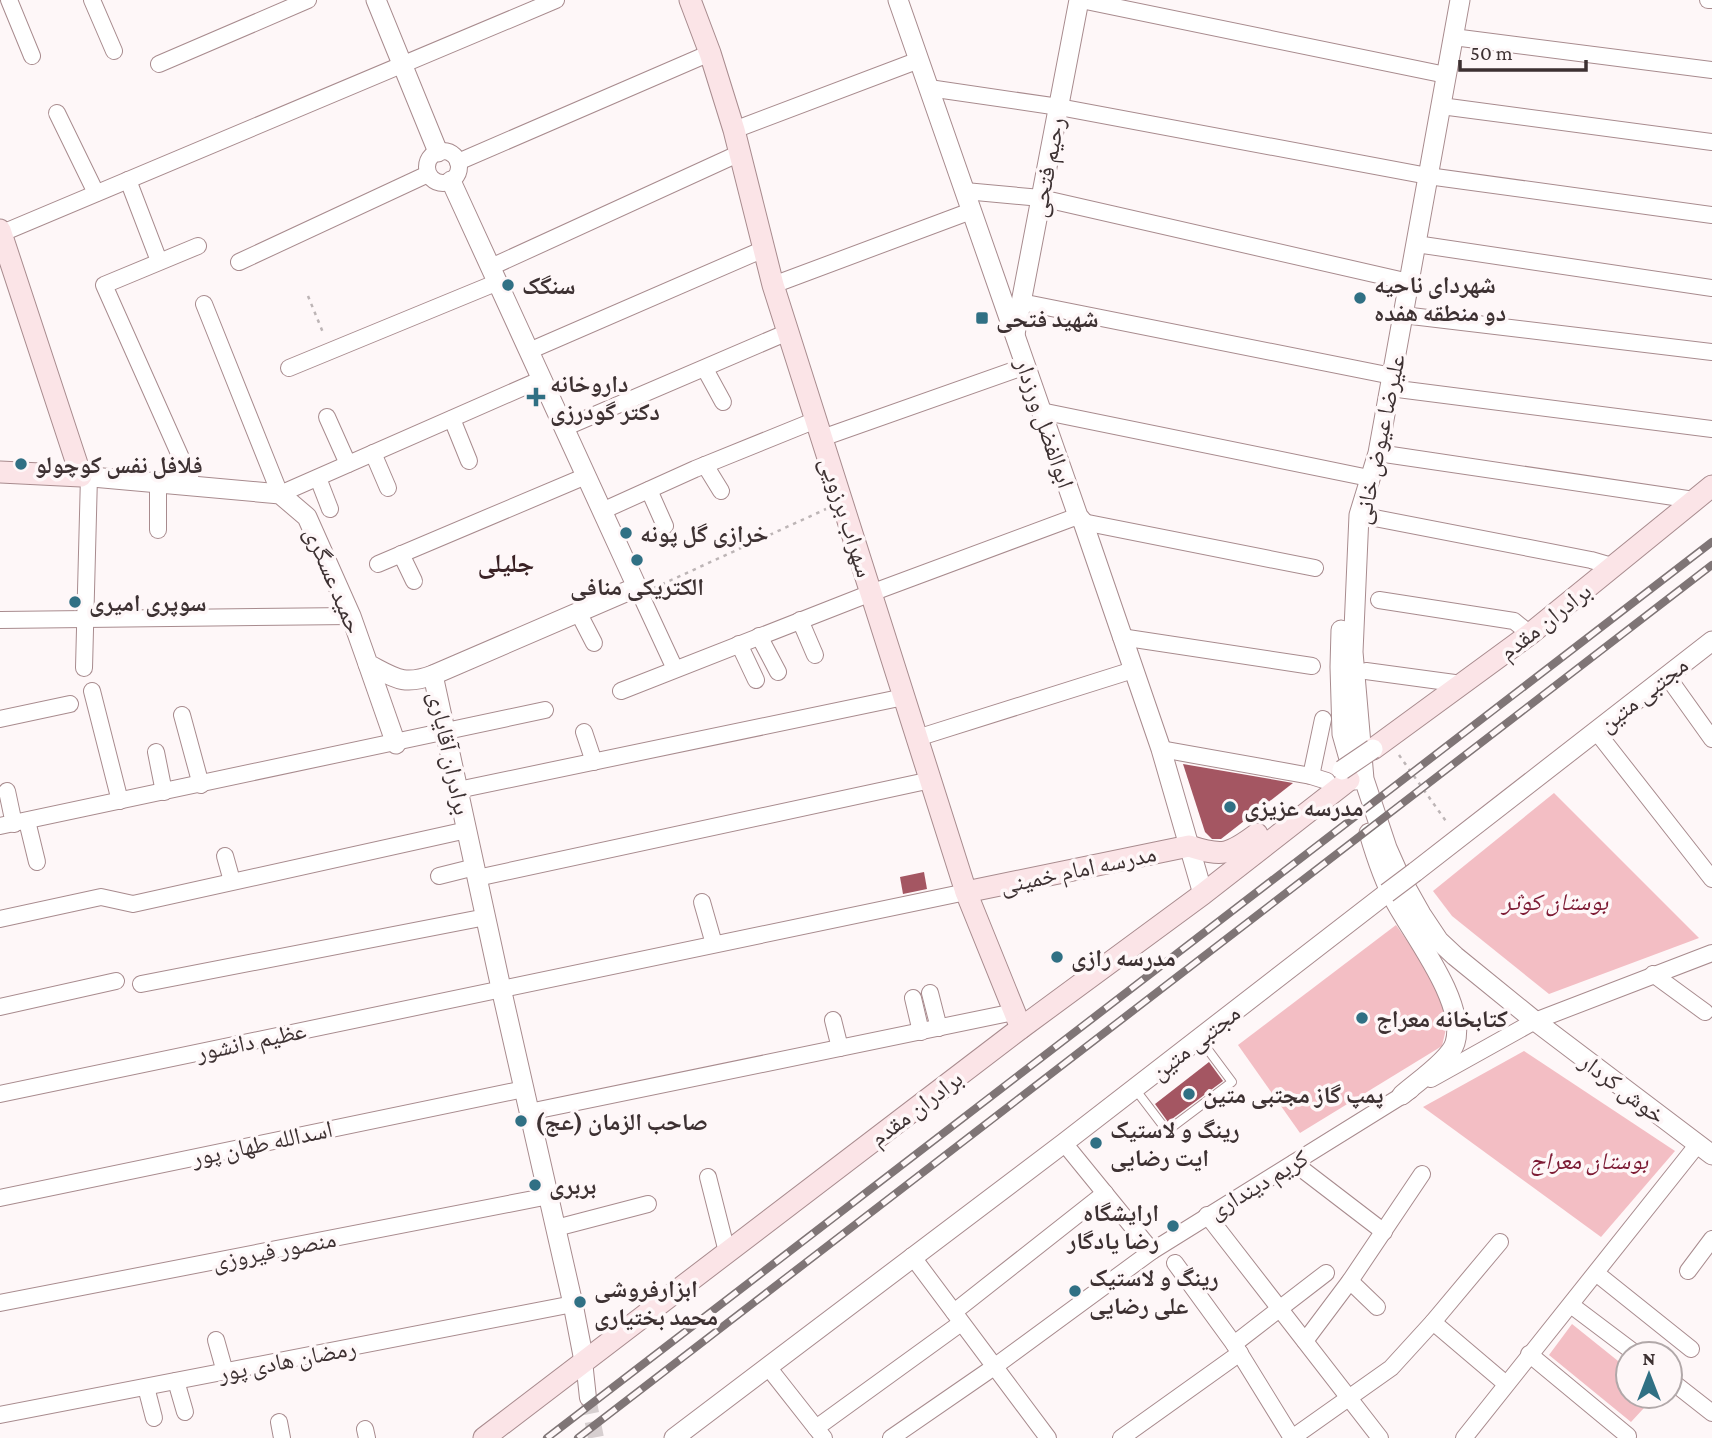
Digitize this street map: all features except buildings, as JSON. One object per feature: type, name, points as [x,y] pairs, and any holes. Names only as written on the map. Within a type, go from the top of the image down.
[{"type":"main road","name":"سهراب برزویی","points":[[690,0],[734,130],[773,285],[966,892],[1020,1025]]},
{"type":"main road","points":[[0,232],[85,476],[0,472]]},
{"type":"main road","name":"برادران مقدم","points":[[1382,751],[1702,502],[1712,486]]},
{"type":"main road","points":[[1189,846],[1213,853],[1234,851],[1333,779]]},
{"type":"main road","name":"برادران مقدم","points":[[506,1438],[585,1368],[727,1252],[1020,1025],[1203,894],[1333,779]]},
{"type":"main road","name":"مدرسه امام خمینی","points":[[966,892],[1189,846]]},
{"type":"main road","name":"برادران مقدم","points":[[484,1438],[585,1368],[1020,1025]]},
{"type":"street","points":[[0,4],[9,0],[32,56]]},
{"type":"street","points":[[92,0],[114,51]]},
{"type":"street","points":[[159,64],[308,0]]},
{"type":"street","points":[[376,0],[439,152]]},
{"type":"street","points":[[0,232],[556,0]]},
{"type":"street","name":"ابوالفضل ورزدار","points":[[898,0],[1161,749],[1203,894]]},
{"type":"street","points":[[1080,0],[1446,75]]},
{"type":"street","name":"رحیم فتحی","points":[[1014,335],[1080,0]]},
{"type":"street","name":"علیرضا عیوض خانی","points":[[1413,917],[1364,779],[1353,652],[1359,515],[1378,453],[1460,0]]},
{"type":"street","points":[[1453,37],[1712,70]]},
{"type":"street","points":[[458,162],[710,53]]},
{"type":"street","points":[[734,130],[919,60]]},
{"type":"street","points":[[929,88],[1059,107],[1428,176],[1712,215]]},
{"type":"street","points":[[1441,106],[1712,142]]},
{"type":"street","points":[[57,113],[96,193]]},
{"type":"street","points":[[439,152],[452,154],[458,162],[458,173],[451,181],[441,184],[428,174],[428,161],[439,152]]},
{"type":"street","points":[[289,368],[494,275],[740,153]]},
{"type":"street","points":[[239,262],[428,174]]},
{"type":"street","points":[[128,180],[159,261]]},
{"type":"street","points":[[451,181],[675,669]]},
{"type":"street","points":[[965,191],[1041,198],[1409,282]]},
{"type":"street","points":[[773,285],[971,211]]},
{"type":"street","points":[[1416,244],[1712,288]]},
{"type":"street","points":[[194,486],[104,285],[198,246]]},
{"type":"street","points":[[529,351],[764,249]]},
{"type":"street","points":[[1021,302],[1391,382],[1712,429]]},
{"type":"street","points":[[204,304],[280,494]]},
{"type":"street","points":[[1403,315],[1712,352]]},
{"type":"street","points":[[564,428],[788,332]]},
{"type":"street","points":[[602,511],[705,465],[1026,366]]},
{"type":"street","points":[[705,369],[723,402]]},
{"type":"street","points":[[83,668],[80,618],[85,476],[280,494],[542,379]]},
{"type":"street","points":[[1041,411],[1369,478]]},
{"type":"street","points":[[327,417],[348,464]]},
{"type":"street","points":[[452,419],[469,461]]},
{"type":"street","points":[[373,453],[388,488]]},
{"type":"street","points":[[1378,453],[1702,502]]},
{"type":"street","points":[[705,465],[721,491]]},
{"type":"street","points":[[378,564],[586,476]]},
{"type":"street","points":[[318,478],[330,509]]},
{"type":"street","points":[[158,482],[158,530]]},
{"type":"street","points":[[649,490],[665,526]]},
{"type":"street","name":"حمید عسگری","points":[[280,494],[307,517],[351,615],[396,744]]},
{"type":"street","points":[[1359,515],[1591,560],[1617,569]]},
{"type":"street","points":[[621,691],[871,593],[1081,519],[1315,568]]},
{"type":"street","points":[[401,554],[414,581]]},
{"type":"street","name":"برادران آقایاری","points":[[585,1368],[433,675],[578,612],[639,591]]},
{"type":"street","points":[[1380,600],[1514,621],[1532,636]]},
{"type":"street","points":[[578,612],[594,643]]},
{"type":"street","points":[[0,620],[351,615]]},
{"type":"street","points":[[800,620],[815,655]]},
{"type":"street","points":[[760,636],[778,672]]},
{"type":"street","points":[[1121,638],[1312,666]]},
{"type":"street","name":"مجتبی متین","points":[[674,1438],[1200,1040],[1712,641]]},
{"type":"street","points":[[739,644],[756,680]]},
{"type":"street","name":"حمید عسگری","points":[[368,664],[398,680],[416,681],[433,675]]},
{"type":"street","points":[[917,738],[1133,670]]},
{"type":"street","points":[[1366,671],[1464,687]]},
{"type":"street","points":[[1667,676],[1710,730]]},
{"type":"street","points":[[92,691],[120,801]]},
{"type":"street","points":[[458,790],[904,697]]},
{"type":"street","points":[[0,719],[69,704]]},
{"type":"street","points":[[14,824],[545,710]]},
{"type":"street","points":[[181,715],[201,785]]},
{"type":"street","points":[[1322,719],[1333,779]]},
{"type":"street","points":[[1596,730],[1712,879]]},
{"type":"street","points":[[584,733],[594,762]]},
{"type":"street","points":[[1161,749],[1333,779],[1382,751]]},
{"type":"street","points":[[156,752],[164,792]]},
{"type":"street","points":[[439,876],[476,873],[931,780]]},
{"type":"street","points":[[7,791],[14,824],[37,862]]},
{"type":"street","points":[[0,919],[101,897],[133,904],[467,830]]},
{"type":"street","points":[[225,856],[232,881]]},
{"type":"street","name":"عظیم دانشور","points":[[0,1094],[966,892]]},
{"type":"street","points":[[702,902],[714,944]]},
{"type":"street","points":[[141,984],[485,917]]},
{"type":"street","points":[[1402,1095],[1448,1055],[1455,1045],[1456,1036],[1454,1013],[1445,988],[1413,917]]},
{"type":"street","name":"خوش کردار","points":[[1413,917],[1476,974],[1535,1021],[1705,1149]]},
{"type":"street","name":"کریم دینداری","points":[[891,1438],[994,1367],[1152,1251],[1402,1095],[1535,1021],[1712,953]]},
{"type":"street","points":[[1653,974],[1705,1012]]},
{"type":"street","points":[[0,1007],[116,981]]},
{"type":"street","points":[[930,993],[939,1028]]},
{"type":"street","points":[[913,998],[920,1032]]},
{"type":"street","points":[[833,1020],[840,1048]]},
{"type":"street","points":[[529,1112],[939,1028],[1020,1025]]},
{"type":"street","name":"اسدالله طهان پور","points":[[0,1198],[524,1089]]},
{"type":"street","points":[[1064,1143],[1152,1251]]},
{"type":"street","points":[[1464,1438],[1596,1273],[1705,1149]]},
{"type":"street","points":[[1294,1163],[1384,1232]]},
{"type":"street","points":[[1305,1341],[1350,1281],[1422,1174]]},
{"type":"street","points":[[708,1177],[727,1252]]},
{"type":"street","points":[[768,1367],[820,1433],[1105,1193]]},
{"type":"street","name":"منصور فیروزی","points":[[0,1303],[549,1196]]},
{"type":"street","points":[[556,1228],[648,1204]]},
{"type":"street","points":[[1207,1215],[1380,1438]]},
{"type":"street","points":[[1688,1270],[1712,1239]]},
{"type":"street","points":[[1175,1263],[1237,1349],[1292,1438],[1391,1367],[1500,1242]]},
{"type":"street","points":[[912,1256],[1048,1438]]},
{"type":"street","points":[[1121,1438],[1237,1349],[1325,1273]]},
{"type":"street","points":[[1596,1273],[1691,1349]]},
{"type":"street","points":[[1350,1281],[1377,1307]]},
{"type":"street","name":"رمضان هادی پور","points":[[0,1415],[573,1304]]},
{"type":"street","points":[[1572,1305],[1618,1340]]},
{"type":"street","points":[[1433,1322],[1506,1384]]},
{"type":"street","points":[[216,1340],[225,1372]]},
{"type":"street","points":[[1529,1354],[1628,1436]]},
{"type":"street","points":[[585,1368],[588,1398]]},
{"type":"street","points":[[176,1381],[185,1412]]},
{"type":"street","points":[[146,1387],[154,1418]]},
{"type":"street","points":[[1684,1391],[1712,1413]]},
{"type":"lane","points":[[1135,1089],[1167,1131],[1232,1083],[1200,1040]]},
{"type":"path","points":[[308,296],[330,351]]},
{"type":"path","points":[[639,591],[842,502]]},
{"type":"path","points":[[1382,751],[1458,838]]},
{"type":"green space","name":"بوستان کوثر","points":[[1554,793],[1699,938],[1549,994],[1452,916],[1433,891]]},
{"type":"green space","points":[[1396,925],[1437,983],[1448,1020],[1442,1046],[1300,1133],[1238,1045]]},
{"type":"green space","name":"بوستان معراج","points":[[1524,1051],[1675,1151],[1601,1237],[1423,1107]]},
{"type":"green space","points":[[1572,1324],[1614,1358],[1614,1408],[1549,1355]]},
{"type":"green space","points":[[1616,1410],[1642,1410],[1631,1422]]},
{"type":"tunnel","points":[[588,1398],[596,1438]]},
{"type":"railway","points":[[547,1438],[1712,542]]},
{"type":"railway","points":[[578,1438],[1712,565]]},
{"type":"place","name":"سنگک","points":[[508,285]]},
{"type":"place","name":"شهردای ناحیه دو منطقه هفده","points":[[1360,298]]},
{"type":"place","name":"شهید فتحی","points":[[982,318]]},
{"type":"place","name":"داروخانه دکتر گودرزی","points":[[536,397]]},
{"type":"place","name":"فلافل نفس کوچولو","points":[[21,464]]},
{"type":"place","name":"خرازی گل پونه","points":[[626,533]]},
{"type":"place","name":"الکتریکی منافی","points":[[637,560]]},
{"type":"place","name":"سوپری امیری","points":[[75,602]]},
{"type":"place","name":"مدرسه عزیزی","points":[[1230,807]]},
{"type":"place","name":"مدرسه رازی","points":[[1057,957]]},
{"type":"place","name":"کتابخانه معراج","points":[[1362,1018]]},
{"type":"place","name":"پمپ گاز مجتبی متین","points":[[1189,1094]]},
{"type":"place","name":"صاحب الزمان (عج)","points":[[521,1121]]},
{"type":"place","name":"رینگ و لاستیک ایت رضایی","points":[[1096,1143]]},
{"type":"place","name":"بربری","points":[[535,1185]]},
{"type":"place","name":"ارایشگاه رضا یادگار","points":[[1173,1226]]},
{"type":"place","name":"رینگ و لاستیک علی رضایی","points":[[1075,1291]]},
{"type":"place","name":"ابزارفروشی محمد بختیاری","points":[[580,1302]]},
{"type":"district","name":"جلیلی","points":[[506,563]]}]
